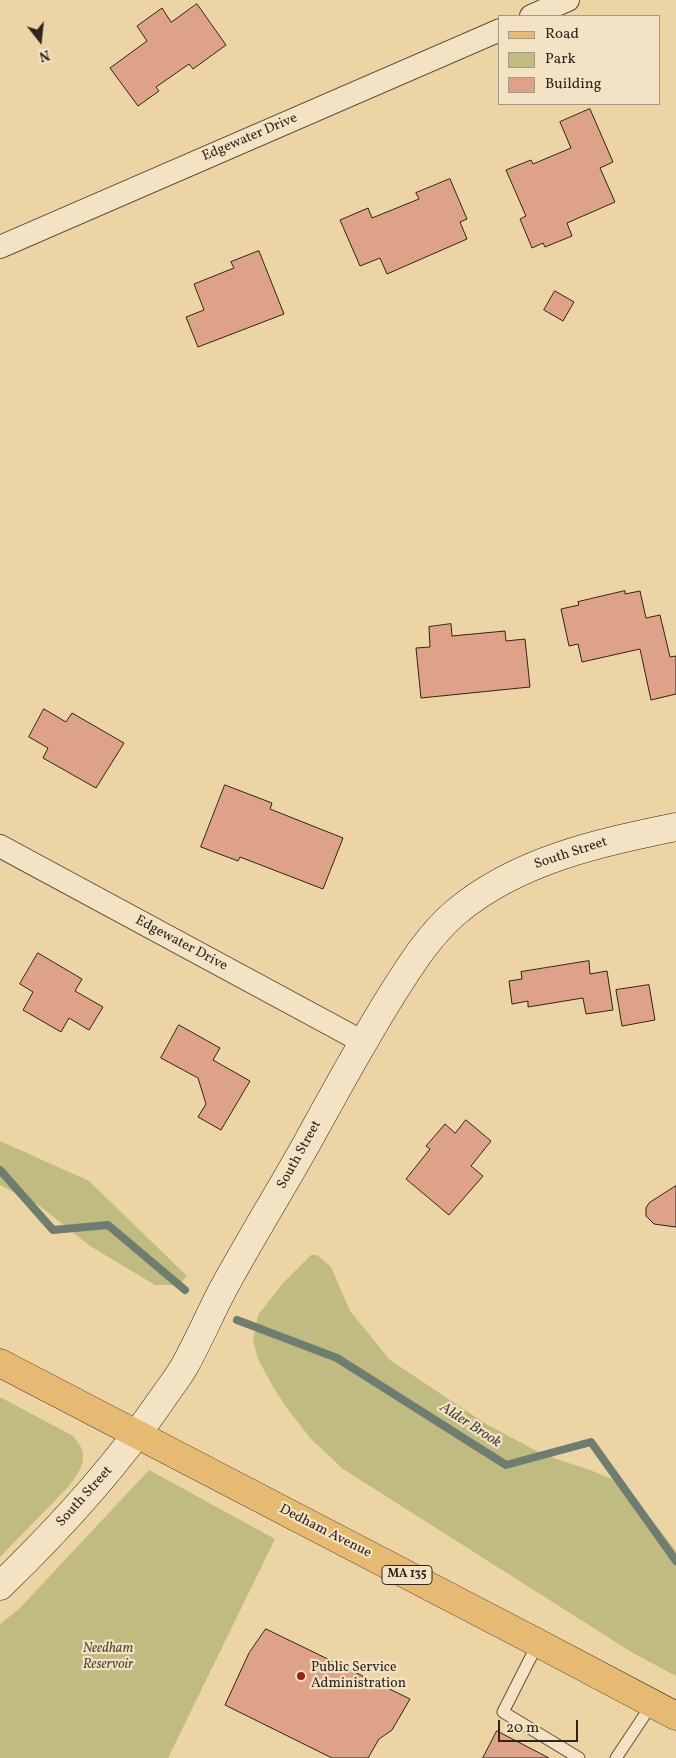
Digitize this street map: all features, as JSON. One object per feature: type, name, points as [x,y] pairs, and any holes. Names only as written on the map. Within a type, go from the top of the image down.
[{"type":"main road","name":"Dedham Avenue","points":[[0,1363],[676,1716]]},
{"type":"street","points":[[533,15],[568,0]]},
{"type":"street","name":"Edgewater Drive","points":[[0,246],[498,31]]},
{"type":"street","name":"South Street","points":[[0,1586],[80,1504],[138,1435],[184,1367],[223,1290],[363,1042],[418,954],[442,925],[468,903],[504,880],[553,858],[606,841],[676,826]]},
{"type":"street","name":"Edgewater Drive","points":[[0,846],[363,1042]]},
{"type":"lane","points":[[538,1643],[503,1712],[579,1758]]},
{"type":"lane","points":[[616,1758],[652,1704]]},
{"type":"green space","points":[[0,1141],[89,1181],[187,1276],[179,1285],[155,1285],[90,1246],[41,1207],[0,1185]]},
{"type":"green space","points":[[311,1255],[317,1255],[331,1267],[350,1311],[390,1360],[486,1424],[544,1455],[590,1470],[624,1484],[676,1551],[676,1676],[633,1653],[343,1469],[311,1439],[286,1407],[272,1385],[258,1359],[253,1341],[258,1315],[284,1282]]},
{"type":"green space","points":[[0,1397],[73,1436],[79,1443],[83,1456],[77,1475],[68,1487],[0,1557]]},
{"type":"green space","name":"Needham Reservoir","points":[[149,1470],[275,1539],[168,1758],[0,1758],[0,1624],[19,1609]]},
{"type":"building","points":[[197,4],[226,45],[193,69],[189,64],[156,87],[159,91],[138,106],[110,68],[147,41],[137,26],[162,8],[171,22]]},
{"type":"building","points":[[590,109],[613,162],[600,168],[615,202],[567,223],[572,236],[545,247],[543,243],[532,248],[520,219],[526,216],[506,170],[531,160],[533,164],[571,148],[560,122]]},
{"type":"building","points":[[450,179],[467,219],[460,222],[467,239],[387,274],[380,258],[360,266],[340,220],[368,208],[372,218],[419,199],[416,193]]},
{"type":"building","points":[[259,251],[284,314],[198,347],[186,317],[204,310],[194,284],[234,268],[231,262]]},
{"type":"building","points":[[555,291],[574,302],[563,321],[544,310]]},
{"type":"building","points":[[625,591],[625,594],[640,591],[646,618],[660,615],[670,657],[676,656],[676,694],[651,700],[640,649],[582,662],[578,644],[569,646],[561,609],[579,605],[578,602]]},
{"type":"building","points":[[451,624],[452,636],[505,631],[506,641],[525,639],[530,687],[421,698],[416,648],[430,647],[429,627]]},
{"type":"building","points":[[44,709],[66,722],[72,713],[124,743],[96,788],[43,758],[48,748],[29,737]]},
{"type":"building","points":[[225,785],[272,803],[270,809],[343,838],[323,889],[240,857],[238,861],[201,847]]},
{"type":"building","points":[[38,953],[82,979],[75,991],[103,1007],[89,1030],[69,1018],[61,1032],[23,1010],[33,992],[20,984]]},
{"type":"building","points":[[589,961],[590,974],[607,971],[613,1010],[586,1014],[583,998],[528,1007],[528,1001],[512,1004],[509,981],[522,979],[521,972]]},
{"type":"building","points":[[649,985],[655,1020],[622,1026],[616,990]]},
{"type":"building","points":[[179,1025],[220,1048],[213,1060],[250,1081],[221,1130],[198,1117],[206,1104],[198,1078],[161,1058]]},
{"type":"building","points":[[466,1120],[491,1141],[471,1166],[483,1176],[449,1215],[406,1179],[430,1149],[426,1146],[445,1124],[455,1133]]},
{"type":"building","points":[[676,1186],[676,1227],[654,1224],[646,1216],[646,1208],[649,1203]]},
{"type":"building","name":"Public Service Administration","points":[[266,1629],[410,1699],[392,1730],[379,1739],[368,1758],[332,1758],[225,1705],[249,1653]]},
{"type":"building","points":[[497,1731],[549,1758],[483,1758]]},
{"type":"waterway","name":"Alder Brook","points":[[0,1170],[53,1230],[108,1225],[185,1290]]},
{"type":"waterway","name":"Alder Brook","points":[[237,1320],[337,1358],[506,1465],[591,1442],[676,1561]]},
{"type":"place","name":"Public Service Administration","points":[[301,1676]]}]
